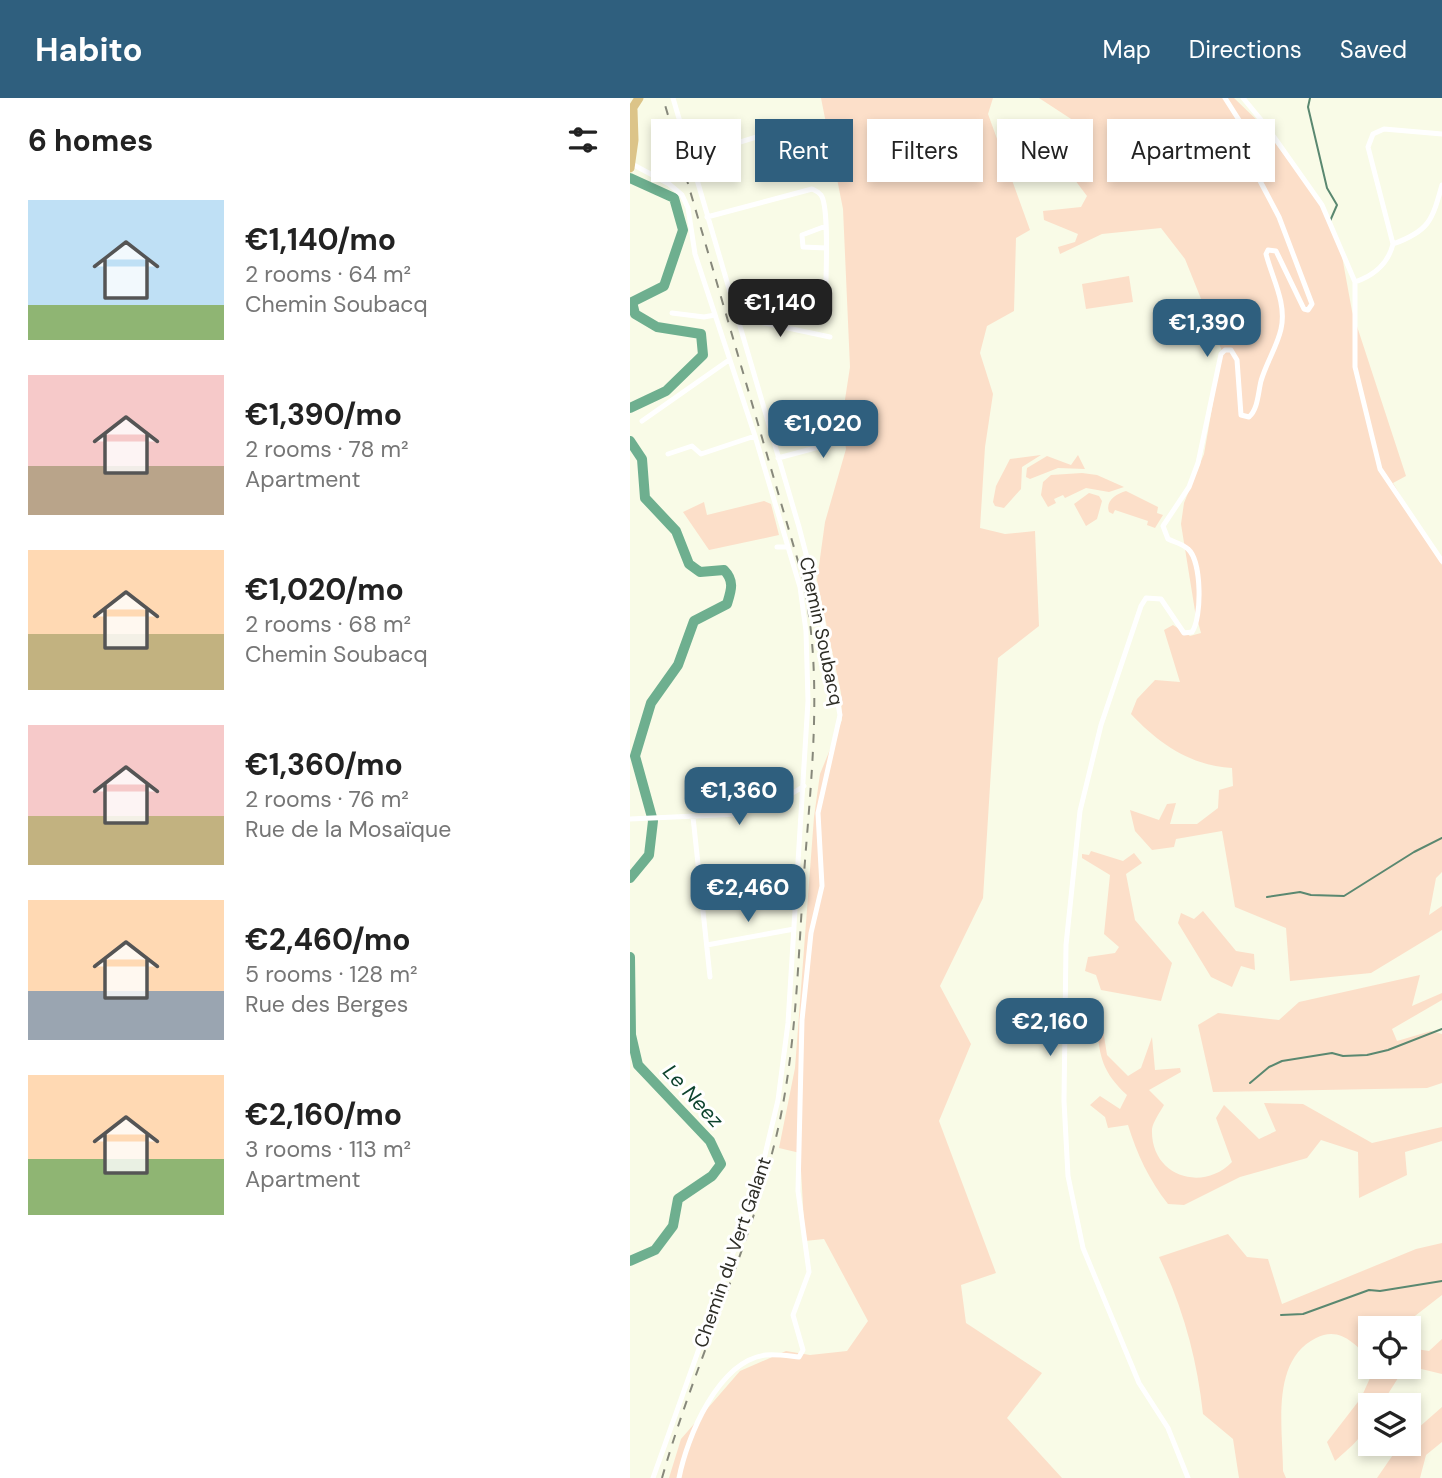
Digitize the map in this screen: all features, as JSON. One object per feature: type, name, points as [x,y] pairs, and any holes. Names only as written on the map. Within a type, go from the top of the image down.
[{"type":"main road","points":[[630,164],[634,140],[631,111],[639,98]]},
{"type":"street","name":"Chemin Soubacq","points":[[673,98],[679,119]]},
{"type":"street","points":[[1188,1478],[1168,1428],[1139,1383],[1083,1248],[1068,1176],[1063,1063],[1066,945],[1072,867],[1080,811],[1101,725],[1141,606],[1146,598],[1161,599],[1184,632],[1192,632],[1197,623],[1197,565],[1187,548],[1168,539],[1163,526],[1188,487],[1198,463],[1221,354],[1225,350],[1231,350],[1237,360],[1241,415],[1249,417],[1254,410],[1283,320],[1274,276],[1266,254],[1268,250],[1276,251],[1304,309],[1308,310],[1312,304],[1279,217],[1259,179],[1239,120],[1225,98]]},
{"type":"street","points":[[1243,98],[1322,205],[1355,282],[1355,366],[1380,469],[1442,561]]},
{"type":"street","points":[[1355,282],[1371,277],[1389,259],[1393,244],[1368,147],[1373,134],[1384,129],[1442,134]]},
{"type":"street","name":"Chemin du Vert Galant","points":[[630,164],[669,184],[682,195],[691,223],[695,254],[755,436],[800,587],[806,631],[808,701],[794,929],[778,1100],[759,1180],[653,1478]]},
{"type":"street","name":"Chemin Soubacq","points":[[679,1478],[683,1454],[693,1428],[709,1400],[736,1370],[764,1355],[799,1357],[803,1350],[793,1315],[809,1272],[797,1172],[803,1020],[811,933],[822,886],[818,813],[840,715],[820,608],[696,182]]},
{"type":"street","points":[[1393,244],[1416,236],[1434,214],[1442,185]]},
{"type":"street","points":[[707,217],[811,189],[822,196],[826,226],[826,284]]},
{"type":"street","points":[[826,226],[802,235],[803,247],[826,248]]},
{"type":"street","points":[[673,313],[704,317],[715,315]]},
{"type":"street","points":[[736,317],[830,337]]},
{"type":"street","points":[[642,421],[729,360]]},
{"type":"street","points":[[778,458],[819,447],[812,425]]},
{"type":"street","points":[[668,454],[692,446],[701,454],[755,436]]},
{"type":"street","points":[[777,547],[788,547]]},
{"type":"street","points":[[630,819],[740,814],[788,796],[804,786]]},
{"type":"street","points":[[693,817],[710,977]]},
{"type":"street","points":[[707,944],[794,929]]},
{"type":"shaded area","points":[[821,98],[993,98],[988,114],[997,139],[997,182],[1013,182],[1030,230],[1016,238],[1014,311],[987,326],[980,353],[993,394],[985,447],[980,528],[1005,534],[1035,531],[1039,626],[998,658],[983,898],[940,986],[971,1044],[939,1121],[996,1273],[961,1285],[966,1323],[1042,1373],[1007,1418],[1062,1478],[669,1478],[681,1439],[740,1371],[786,1351],[810,1355],[847,1351],[868,1321],[824,1239],[805,1241],[800,1153],[779,1148],[795,1068],[814,817],[820,774],[842,720],[841,693],[817,580],[825,522],[846,449],[842,419],[850,367],[843,209],[838,182],[853,182],[853,119],[825,119]]},
{"type":"shaded area","points":[[1039,98],[1234,98],[1256,119],[1107,119],[1107,182],[1275,182],[1275,143],[1322,206],[1340,245],[1352,311],[1406,476],[1393,483],[1442,565],[1442,872],[1436,878],[1429,915],[1442,906],[1442,930],[1371,973],[1290,981],[1286,928],[1235,907],[1222,831],[1176,839],[1174,847],[1152,850],[1135,831],[1130,810],[1159,820],[1167,804],[1176,803],[1170,824],[1197,824],[1218,808],[1219,790],[1233,786],[1232,768],[1189,758],[1152,734],[1131,714],[1137,699],[1155,680],[1180,682],[1164,630],[1173,625],[1190,636],[1201,633],[1181,524],[1184,503],[1204,454],[1222,351],[1185,259],[1161,228],[1102,234],[1060,254],[1058,247],[1075,242],[1078,234],[1044,220],[1043,211],[1081,207],[1087,196],[1076,182],[1093,182],[1093,119],[1071,119]]},
{"type":"shaded area","points":[[1129,276],[1133,302],[1086,309],[1082,284]]},
{"type":"shaded area","points":[[1041,455],[1022,467],[1021,489],[1004,508],[995,506],[993,502],[996,486],[1010,459]]},
{"type":"shaded area","points":[[1078,455],[1085,469],[1058,468],[1030,479],[1026,477],[1027,468],[1047,456],[1071,465]]},
{"type":"shaded area","points":[[1051,475],[1097,475],[1124,487],[1109,492],[1086,488],[1065,498],[1063,495],[1054,499],[1056,503],[1048,507],[1041,495],[1043,482]]},
{"type":"shaded area","points":[[1126,491],[1158,507],[1157,513],[1163,515],[1155,528],[1147,525],[1148,521],[1115,510],[1113,514],[1109,512],[1112,498]]},
{"type":"shaded area","points":[[1089,493],[1099,496],[1102,501],[1097,519],[1086,526],[1074,504]]},
{"type":"shaded area","points":[[764,501],[771,504],[779,535],[709,550],[683,512],[704,502],[707,515]]},
{"type":"shaded area","points":[[1091,851],[1123,861],[1134,853],[1142,863],[1126,874],[1135,920],[1172,963],[1161,1001],[1101,990],[1096,975],[1085,971],[1088,957],[1115,953],[1119,947],[1104,934],[1110,875],[1082,858],[1082,854],[1089,855]]},
{"type":"shaded area","points":[[1203,911],[1236,951],[1254,954],[1255,970],[1241,966],[1232,987],[1211,977],[1178,923],[1181,913],[1194,919]]},
{"type":"shaded area","points":[[1420,975],[1412,1006],[1442,993],[1442,1000],[1392,1029],[1397,1041],[1431,1031],[1442,1034],[1442,1083],[1427,1088],[1213,1092],[1198,1025],[1218,1013],[1279,1020],[1299,1002]]},
{"type":"shaded area","points":[[1102,1023],[1107,1055],[1128,1076],[1141,1068],[1152,1037],[1155,1070],[1180,1068],[1181,1072],[1149,1090],[1164,1105],[1152,1129],[1154,1145],[1159,1158],[1180,1175],[1207,1177],[1232,1162],[1216,1118],[1224,1105],[1259,1139],[1276,1131],[1264,1103],[1303,1104],[1372,1143],[1442,1127],[1442,1141],[1405,1152],[1407,1175],[1359,1198],[1358,1152],[1321,1140],[1307,1158],[1240,1177],[1184,1205],[1168,1204],[1144,1166],[1128,1125],[1108,1128],[1105,1117],[1090,1105],[1100,1096],[1120,1109],[1127,1095],[1112,1079],[1104,1064],[1097,1024]]},
{"type":"shaded area","points":[[1228,1234],[1247,1257],[1268,1259],[1282,1304],[1416,1249],[1442,1243],[1442,1295],[1415,1316],[1358,1316],[1358,1348],[1346,1338],[1332,1334],[1316,1338],[1301,1349],[1291,1362],[1282,1397],[1283,1471],[1286,1478],[1239,1478],[1233,1439],[1203,1414],[1188,1334],[1159,1257]]},
{"type":"shaded area","points":[[1442,1339],[1442,1374],[1421,1369],[1421,1350],[1429,1351]]},
{"type":"shaded area","points":[[1370,1379],[1397,1379],[1389,1393],[1363,1393]]},
{"type":"shaded area","points":[[1358,1402],[1358,1439],[1335,1461],[1327,1442]]},
{"type":"shaded area","points":[[1442,1407],[1442,1442],[1426,1455],[1420,1478],[1377,1478],[1392,1456],[1421,1456],[1421,1425]]},
{"type":"waterway","points":[[1310,98],[1308,107],[1327,188],[1337,205],[1330,221]]},
{"type":"waterway","name":"Le Neez","points":[[630,178],[674,198],[683,230],[664,286],[632,302],[635,314],[657,327],[701,334],[703,355],[666,391],[630,408]]},
{"type":"waterway","name":"Le Neez","points":[[630,441],[642,459],[645,498],[676,531],[689,564],[700,572],[724,570],[730,578],[731,586],[727,604],[694,621],[678,665],[651,703],[635,756],[653,821],[649,855],[630,878]]},
{"type":"waterway","points":[[1267,897],[1300,892],[1344,896],[1414,852],[1442,838]]},
{"type":"waterway","name":"Le Neez","points":[[630,957],[631,1035],[638,1065],[710,1141],[721,1164],[712,1176],[678,1199],[673,1226],[655,1250],[630,1261]]},
{"type":"waterway","points":[[1250,1083],[1269,1067],[1282,1061],[1332,1053],[1343,1056],[1367,1055],[1388,1050],[1442,1029]]},
{"type":"waterway","points":[[1281,1315],[1303,1314],[1369,1290],[1380,1291],[1442,1281]]},
{"type":"railway","points":[[662,1478],[674,1437],[746,1238],[779,1124],[790,1058],[797,990],[814,728],[812,647],[800,568],[663,98]]}]
